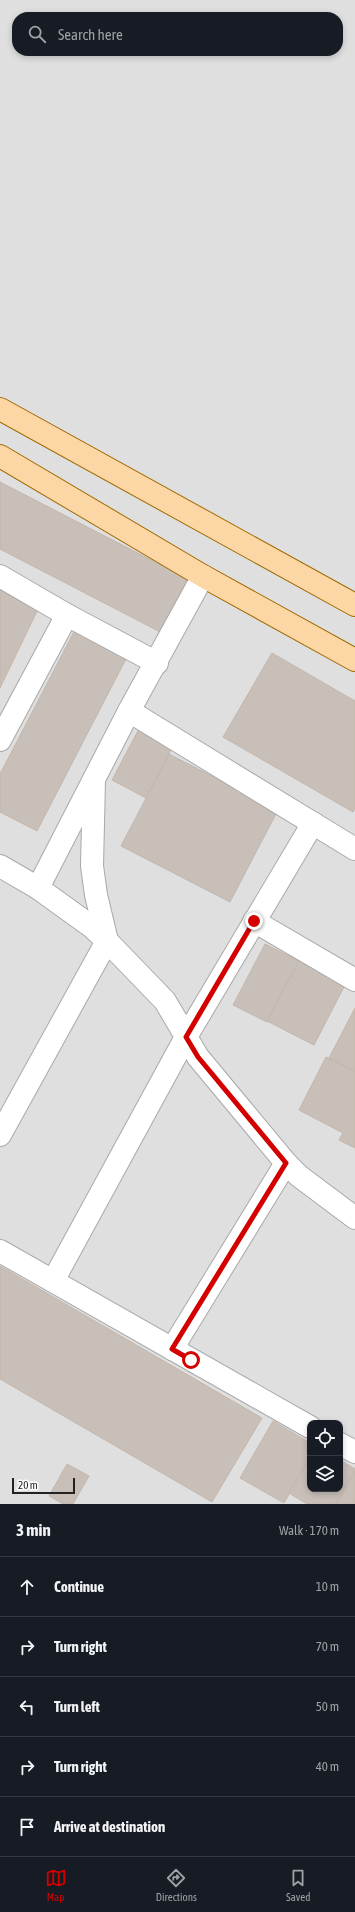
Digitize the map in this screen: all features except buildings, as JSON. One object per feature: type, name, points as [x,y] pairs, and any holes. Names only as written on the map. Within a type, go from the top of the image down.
[{"type":"main road","points":[[0,409],[355,605]]},
{"type":"main road","points":[[0,456],[203,576],[355,660]]},
{"type":"street","points":[[0,576],[67,615],[157,663]]},
{"type":"street","points":[[38,888],[129,711],[157,663],[203,576]]},
{"type":"street","points":[[0,740],[67,615]]},
{"type":"street","points":[[129,711],[355,849]]},
{"type":"street","points":[[0,1135],[107,941],[96,895],[92,866],[94,780]]},
{"type":"street","points":[[53,1281],[186,1037],[313,823]]},
{"type":"street","points":[[0,866],[38,888],[92,927],[107,941],[165,1001],[198,1057],[286,1163],[299,1176],[355,1218]]},
{"type":"street","points":[[254,921],[355,980]]},
{"type":"street","points":[[172,1349],[286,1163]]},
{"type":"street","points":[[0,1251],[307,1425]]},
{"type":"street","points":[[343,1446],[355,1452]]},
{"type":"shaded area","points":[[0,0],[355,0],[355,1504],[0,1504]]},
{"type":"route","points":[[191,1360],[172,1349],[286,1163],[198,1057],[186,1037],[254,921]]}]
